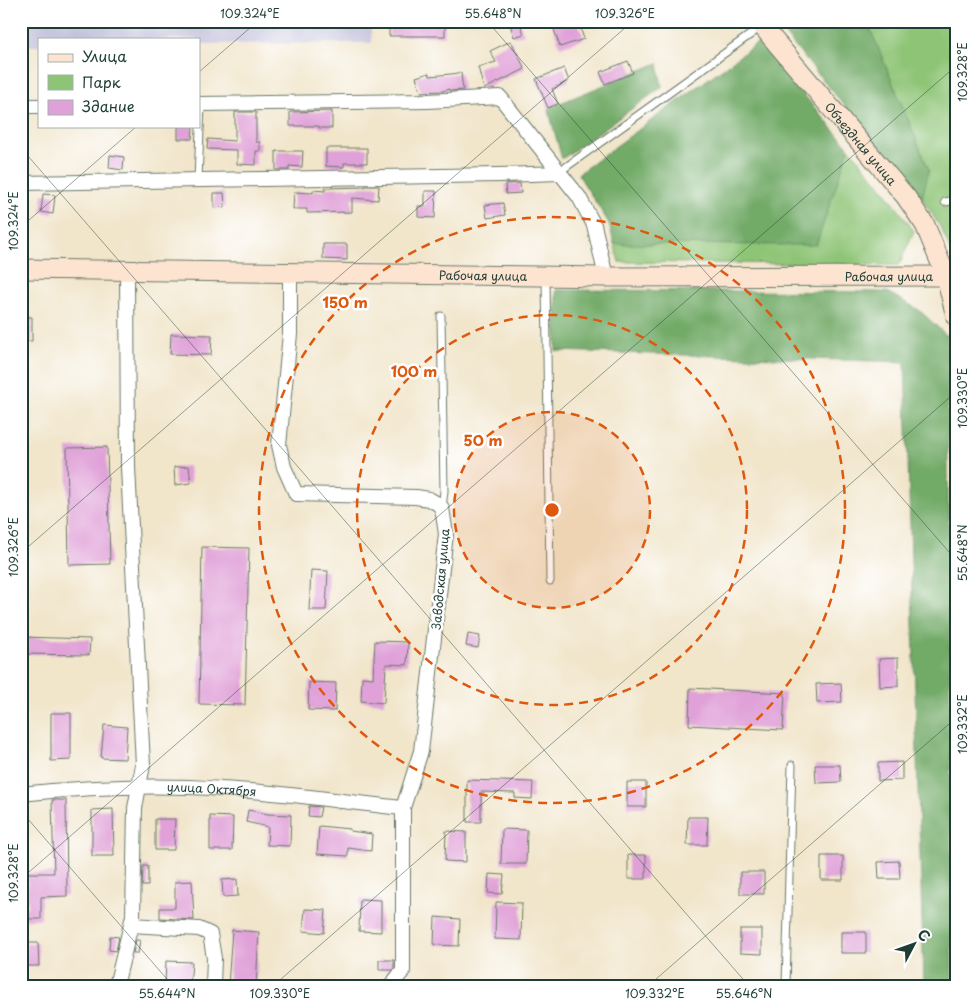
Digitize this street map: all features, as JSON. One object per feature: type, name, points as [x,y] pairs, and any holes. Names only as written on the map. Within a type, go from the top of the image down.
[{"type":"street","name":"Объездная улица","points":[[760,24],[906,197],[925,224],[946,276],[956,317]]},
{"type":"street","points":[[200,104],[428,101],[500,97],[579,197],[594,225],[606,277]]},
{"type":"street","points":[[21,106],[38,106]]},
{"type":"street","points":[[21,183],[559,173]]},
{"type":"street","name":"Рабочая улица","points":[[21,269],[606,277],[946,276]]},
{"type":"street","points":[[116,986],[133,916],[135,808],[143,765],[128,467],[127,270]]},
{"type":"street","points":[[290,272],[290,334],[279,445],[284,467],[296,494],[416,497],[429,499],[442,508]]},
{"type":"street","name":"Заводская улица","points":[[390,986],[403,971],[403,808],[421,751],[445,543],[446,527],[442,508]]},
{"type":"street","name":"улица Октября","points":[[21,794],[140,786],[223,789],[403,808]]},
{"type":"street","points":[[131,925],[199,929],[210,934],[214,958],[212,986]]},
{"type":"lane","points":[[559,173],[760,24]]},
{"type":"lane","points":[[198,180],[199,128]]},
{"type":"lane","points":[[945,202],[956,200]]},
{"type":"lane","points":[[546,276],[550,581]]},
{"type":"lane","points":[[442,316],[444,491],[442,508]]},
{"type":"lane","points":[[786,986],[792,765]]},
{"type":"shaded area","points":[[21,21],[370,21],[372,43],[200,44],[200,38],[38,38],[38,46],[21,46]]},
{"type":"green space","points":[[774,21],[956,21],[956,264],[942,230],[922,198]]},
{"type":"green space","points":[[785,21],[867,21],[929,170],[922,198],[782,31]]},
{"type":"green space","points":[[759,42],[882,187],[914,231],[899,265],[619,262],[609,223],[578,174]]},
{"type":"green space","points":[[759,42],[849,148],[816,245],[614,244],[609,223],[578,174]]},
{"type":"green space","points":[[658,63],[662,87],[562,159],[548,108]]},
{"type":"green space","points":[[556,290],[887,292],[919,310],[947,336],[952,986],[924,986],[905,362],[556,351]]},
{"type":"building","points":[[389,21],[445,21],[445,36],[389,36]]},
{"type":"building","points":[[509,21],[519,21],[524,34],[514,37]]},
{"type":"building","points":[[551,21],[578,21],[584,39],[560,47]]},
{"type":"building","points":[[511,41],[525,69],[484,89],[478,67],[496,62],[490,51]]},
{"type":"building","points":[[628,61],[633,73],[605,84],[600,72]]},
{"type":"building","points":[[564,68],[569,81],[552,89],[558,104],[548,108],[536,79]]},
{"type":"building","points":[[429,73],[430,76],[461,73],[463,90],[450,91],[449,89],[421,92],[416,77]]},
{"type":"building","points":[[332,111],[332,128],[290,126],[290,112]]},
{"type":"building","points":[[235,112],[256,112],[256,142],[260,142],[260,151],[256,151],[256,165],[237,164],[237,150],[207,149],[208,139],[235,141]]},
{"type":"building","points":[[178,128],[193,128],[192,139],[178,139]]},
{"type":"building","points":[[326,148],[367,148],[367,163],[344,163],[344,167],[326,166]]},
{"type":"building","points":[[276,151],[303,151],[302,167],[289,166],[289,170],[276,170]]},
{"type":"building","points":[[110,155],[124,157],[123,170],[109,168]]},
{"type":"building","points":[[520,183],[521,193],[506,194],[505,184]]},
{"type":"building","points":[[379,186],[378,200],[352,198],[352,212],[307,213],[307,209],[293,209],[294,192],[313,193],[313,190],[325,191],[325,188]]},
{"type":"building","points":[[425,191],[436,191],[435,218],[418,217],[418,206],[425,206]]},
{"type":"building","points":[[214,193],[224,193],[225,207],[214,208]]},
{"type":"building","points":[[43,194],[55,195],[53,214],[41,212]]},
{"type":"building","points":[[503,203],[505,215],[487,218],[485,205]]},
{"type":"building","points":[[323,244],[347,244],[347,260],[323,259]]},
{"type":"building","points":[[21,317],[32,317],[32,341],[21,341]]},
{"type":"building","points":[[171,334],[212,335],[211,355],[170,354]]},
{"type":"building","points":[[107,447],[110,564],[69,565],[67,448]]},
{"type":"building","points":[[189,466],[191,483],[175,485],[174,467]]},
{"type":"building","points":[[202,547],[249,548],[245,705],[199,704]]},
{"type":"building","points":[[311,570],[328,571],[326,610],[309,610]]},
{"type":"building","points":[[468,634],[480,636],[478,648],[466,646]]},
{"type":"building","points":[[21,637],[90,639],[89,655],[21,654]]},
{"type":"building","points":[[375,641],[408,642],[407,665],[386,664],[384,703],[361,701],[362,677],[373,678]]},
{"type":"building","points":[[898,658],[898,686],[880,687],[879,659]]},
{"type":"building","points":[[309,682],[336,683],[335,711],[308,710]]},
{"type":"building","points":[[841,683],[842,702],[817,703],[816,684]]},
{"type":"building","points":[[690,688],[785,693],[783,730],[689,725]]},
{"type":"building","points":[[51,713],[71,713],[71,760],[51,761]]},
{"type":"building","points":[[104,725],[127,727],[125,759],[101,758]]},
{"type":"building","points":[[902,762],[902,780],[878,781],[878,763]]},
{"type":"building","points":[[815,765],[840,765],[841,782],[816,783]]},
{"type":"building","points":[[467,780],[533,782],[532,799],[515,798],[515,793],[481,792],[481,822],[467,822]]},
{"type":"building","points":[[627,782],[646,782],[646,807],[627,807]]},
{"type":"building","points":[[52,800],[66,800],[67,896],[41,897],[41,919],[21,919],[21,907],[28,907],[27,873],[54,873]]},
{"type":"building","points":[[309,806],[321,807],[319,817],[308,816]]},
{"type":"building","points":[[113,809],[114,856],[92,856],[92,810]]},
{"type":"building","points":[[248,810],[268,814],[291,815],[290,846],[267,845],[268,827],[246,822]]},
{"type":"building","points":[[210,816],[233,817],[232,850],[210,850]]},
{"type":"building","points":[[688,817],[708,817],[707,845],[687,845]]},
{"type":"building","points":[[155,819],[175,819],[174,850],[155,850]]},
{"type":"building","points":[[319,826],[350,829],[350,831],[372,834],[371,851],[348,848],[348,856],[317,854]]},
{"type":"building","points":[[502,829],[527,830],[526,864],[501,864]]},
{"type":"building","points":[[446,831],[466,832],[466,862],[445,861]]},
{"type":"building","points":[[628,855],[646,855],[646,879],[628,879]]},
{"type":"building","points":[[821,856],[843,856],[843,880],[821,880]]},
{"type":"building","points":[[899,861],[900,879],[879,879],[878,862]]},
{"type":"building","points":[[143,866],[148,866],[148,886],[142,886]]},
{"type":"building","points":[[740,872],[764,872],[764,894],[740,894]]},
{"type":"building","points":[[489,874],[504,875],[502,894],[488,893]]},
{"type":"building","points":[[237,879],[238,896],[223,897],[222,880]]},
{"type":"building","points":[[192,881],[194,920],[160,918],[160,908],[175,908],[175,882]]},
{"type":"building","points":[[360,899],[381,900],[381,932],[359,931]]},
{"type":"building","points":[[496,902],[522,903],[521,940],[495,939]]},
{"type":"building","points":[[305,909],[326,910],[324,933],[303,931]]},
{"type":"building","points":[[435,917],[460,919],[459,946],[434,945]]},
{"type":"building","points":[[740,929],[762,929],[762,954],[740,953]]},
{"type":"building","points":[[232,930],[259,932],[256,986],[228,986]]},
{"type":"building","points":[[841,932],[866,932],[866,953],[841,953]]},
{"type":"building","points":[[110,936],[119,937],[116,951],[109,950]]},
{"type":"building","points":[[136,940],[140,940],[138,953],[133,953]]},
{"type":"building","points":[[26,943],[38,943],[39,966],[26,966]]},
{"type":"building","points":[[379,960],[394,960],[393,970],[379,970]]},
{"type":"building","points":[[166,961],[192,962],[190,986],[165,986]]}]
